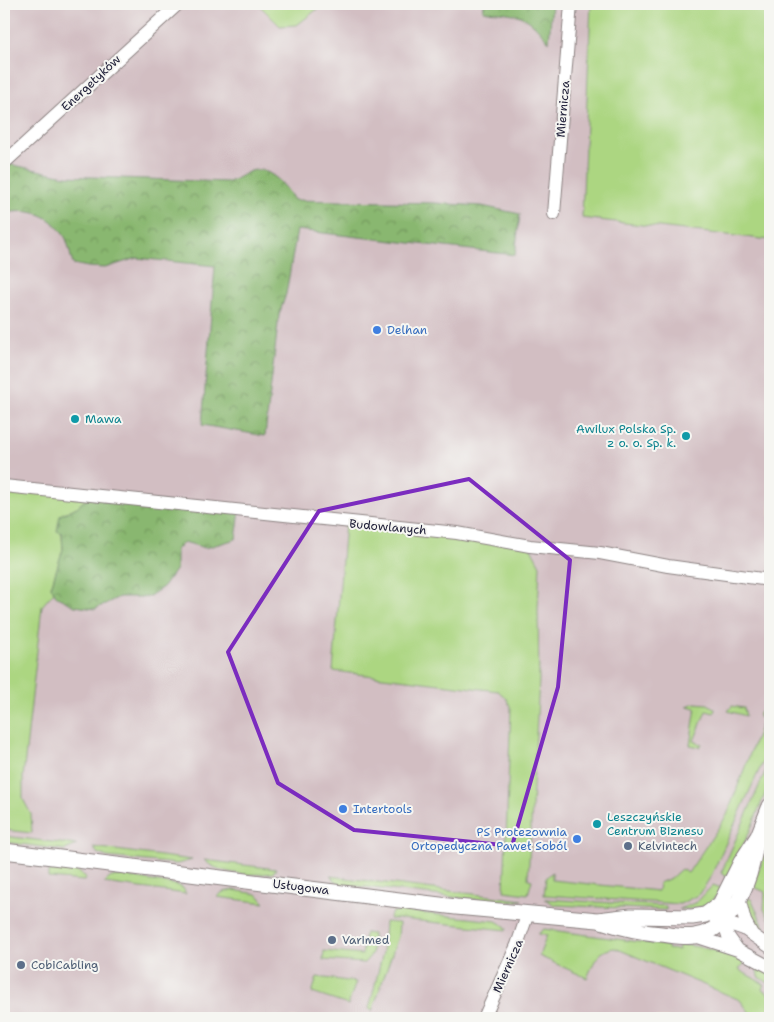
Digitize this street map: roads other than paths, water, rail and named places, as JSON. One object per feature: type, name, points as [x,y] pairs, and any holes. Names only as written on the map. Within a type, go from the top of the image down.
[{"type":"street","name":"Energetyków","points":[[4,163],[178,4]]},
{"type":"street","name":"Miernicza","points":[[554,214],[571,4]]},
{"type":"street","name":"Budowlanych","points":[[4,486],[457,533],[530,546],[600,553],[668,566],[770,580]]},
{"type":"street","points":[[695,936],[709,931],[723,922],[739,898],[752,867],[758,836],[770,806]]},
{"type":"street","points":[[705,916],[720,904],[741,862],[758,836]]},
{"type":"street","name":"Usługowa","points":[[4,851],[456,907],[598,920],[629,930],[695,936],[738,950],[770,967]]},
{"type":"street","points":[[739,898],[744,921],[752,934]]},
{"type":"street","points":[[720,904],[728,936],[738,950]]},
{"type":"street","name":"Miernicza","points":[[484,1018],[518,945],[528,913]]},
{"type":"street","name":"Usługowa","points":[[598,920],[631,916],[705,916],[752,934],[770,947]]},
{"type":"place","name":"Delhan","points":[[377,330]]},
{"type":"place","name":"Mawa","points":[[75,419]]},
{"type":"place","name":"Awilux Polska Sp. z o. o. Sp. k.","points":[[686,436]]},
{"type":"place","name":"Intertools","points":[[343,809]]},
{"type":"place","name":"Leszczyńskie Centrum Biznesu","points":[[597,824]]},
{"type":"place","name":"PS Protezownia Ortopedyczna Paweł Soból","points":[[577,839]]},
{"type":"place","name":"Kelvintech","points":[[628,846]]},
{"type":"place","name":"Varimed","points":[[332,940]]},
{"type":"place","name":"CobiCabling","points":[[21,965]]}]
